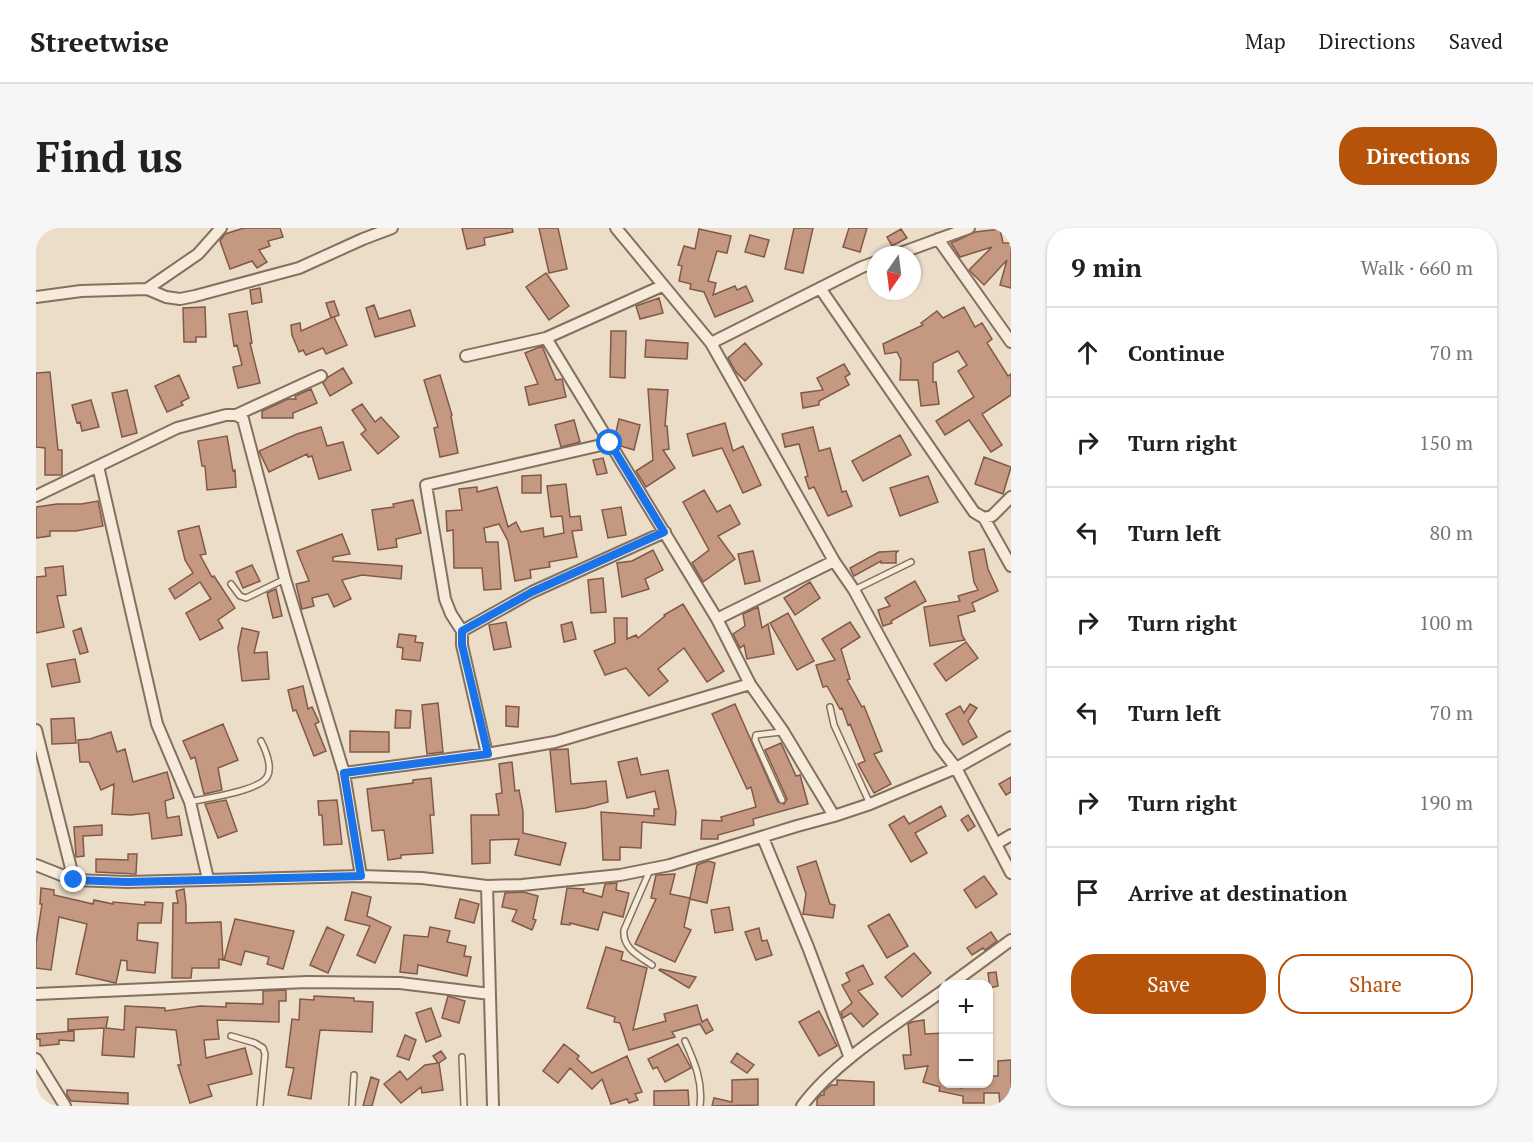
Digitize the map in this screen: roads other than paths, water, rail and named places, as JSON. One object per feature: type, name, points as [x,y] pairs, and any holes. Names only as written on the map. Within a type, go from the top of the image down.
[{"type":"street","points":[[147,289],[198,254],[221,228]]},
{"type":"street","points":[[36,297],[81,291],[147,289],[166,297],[180,299],[299,268],[392,228]]},
{"type":"street","points":[[616,228],[711,343],[834,561],[854,590],[939,746],[956,768],[1011,873]]},
{"type":"street","points":[[919,246],[969,228]]},
{"type":"street","points":[[938,239],[1011,342]]},
{"type":"street","points":[[711,343],[867,266]]},
{"type":"street","points":[[466,356],[546,338],[662,286]]},
{"type":"street","points":[[820,288],[974,512],[984,518],[1011,566]]},
{"type":"street","points":[[546,338],[717,619],[750,684],[783,732],[834,816]]},
{"type":"street","points":[[236,416],[321,376]]},
{"type":"street","points":[[36,496],[177,428],[226,415],[243,419],[285,579],[344,773],[361,876]]},
{"type":"street","points":[[488,754],[462,645],[462,631],[445,599],[426,485],[610,443]]},
{"type":"street","points":[[98,466],[157,724],[190,802],[208,879]]},
{"type":"street","points":[[984,518],[992,516],[1011,497]]},
{"type":"street","points":[[462,631],[532,592],[664,532]]},
{"type":"street","points":[[717,619],[834,561]]},
{"type":"street","points":[[344,773],[488,754],[555,742],[750,684]]},
{"type":"street","points":[[36,730],[74,880]]},
{"type":"street","points":[[36,865],[74,880],[127,882],[361,876],[422,878],[487,886],[522,885],[620,875],[763,838],[870,804],[956,768],[1011,737]]},
{"type":"street","points":[[996,844],[1011,835]]},
{"type":"street","points":[[763,838],[850,1058]]},
{"type":"street","points":[[487,886],[493,1106]]},
{"type":"street","points":[[956,980],[1011,940]]},
{"type":"street","points":[[36,994],[307,982],[400,983],[490,994]]},
{"type":"street","points":[[802,1106],[809,1096],[850,1058],[939,994]]},
{"type":"street","points":[[36,1059],[65,1106]]},
{"type":"lane","points":[[854,590],[911,562]]},
{"type":"lane","points":[[231,584],[240,596],[246,598],[285,579]]},
{"type":"lane","points":[[830,707],[834,725],[870,804]]},
{"type":"lane","points":[[783,732],[759,733],[755,740],[783,800]]},
{"type":"lane","points":[[190,802],[247,789],[261,783],[267,777],[269,766],[261,741]]},
{"type":"lane","points":[[650,869],[624,930],[623,938],[630,950],[652,965]]},
{"type":"lane","points":[[231,1036],[263,1048],[260,1106]]},
{"type":"lane","points":[[685,1041],[697,1068],[702,1090],[700,1106]]},
{"type":"lane","points":[[462,1057],[464,1106]]},
{"type":"lane","points":[[352,1106],[354,1075]]}]
